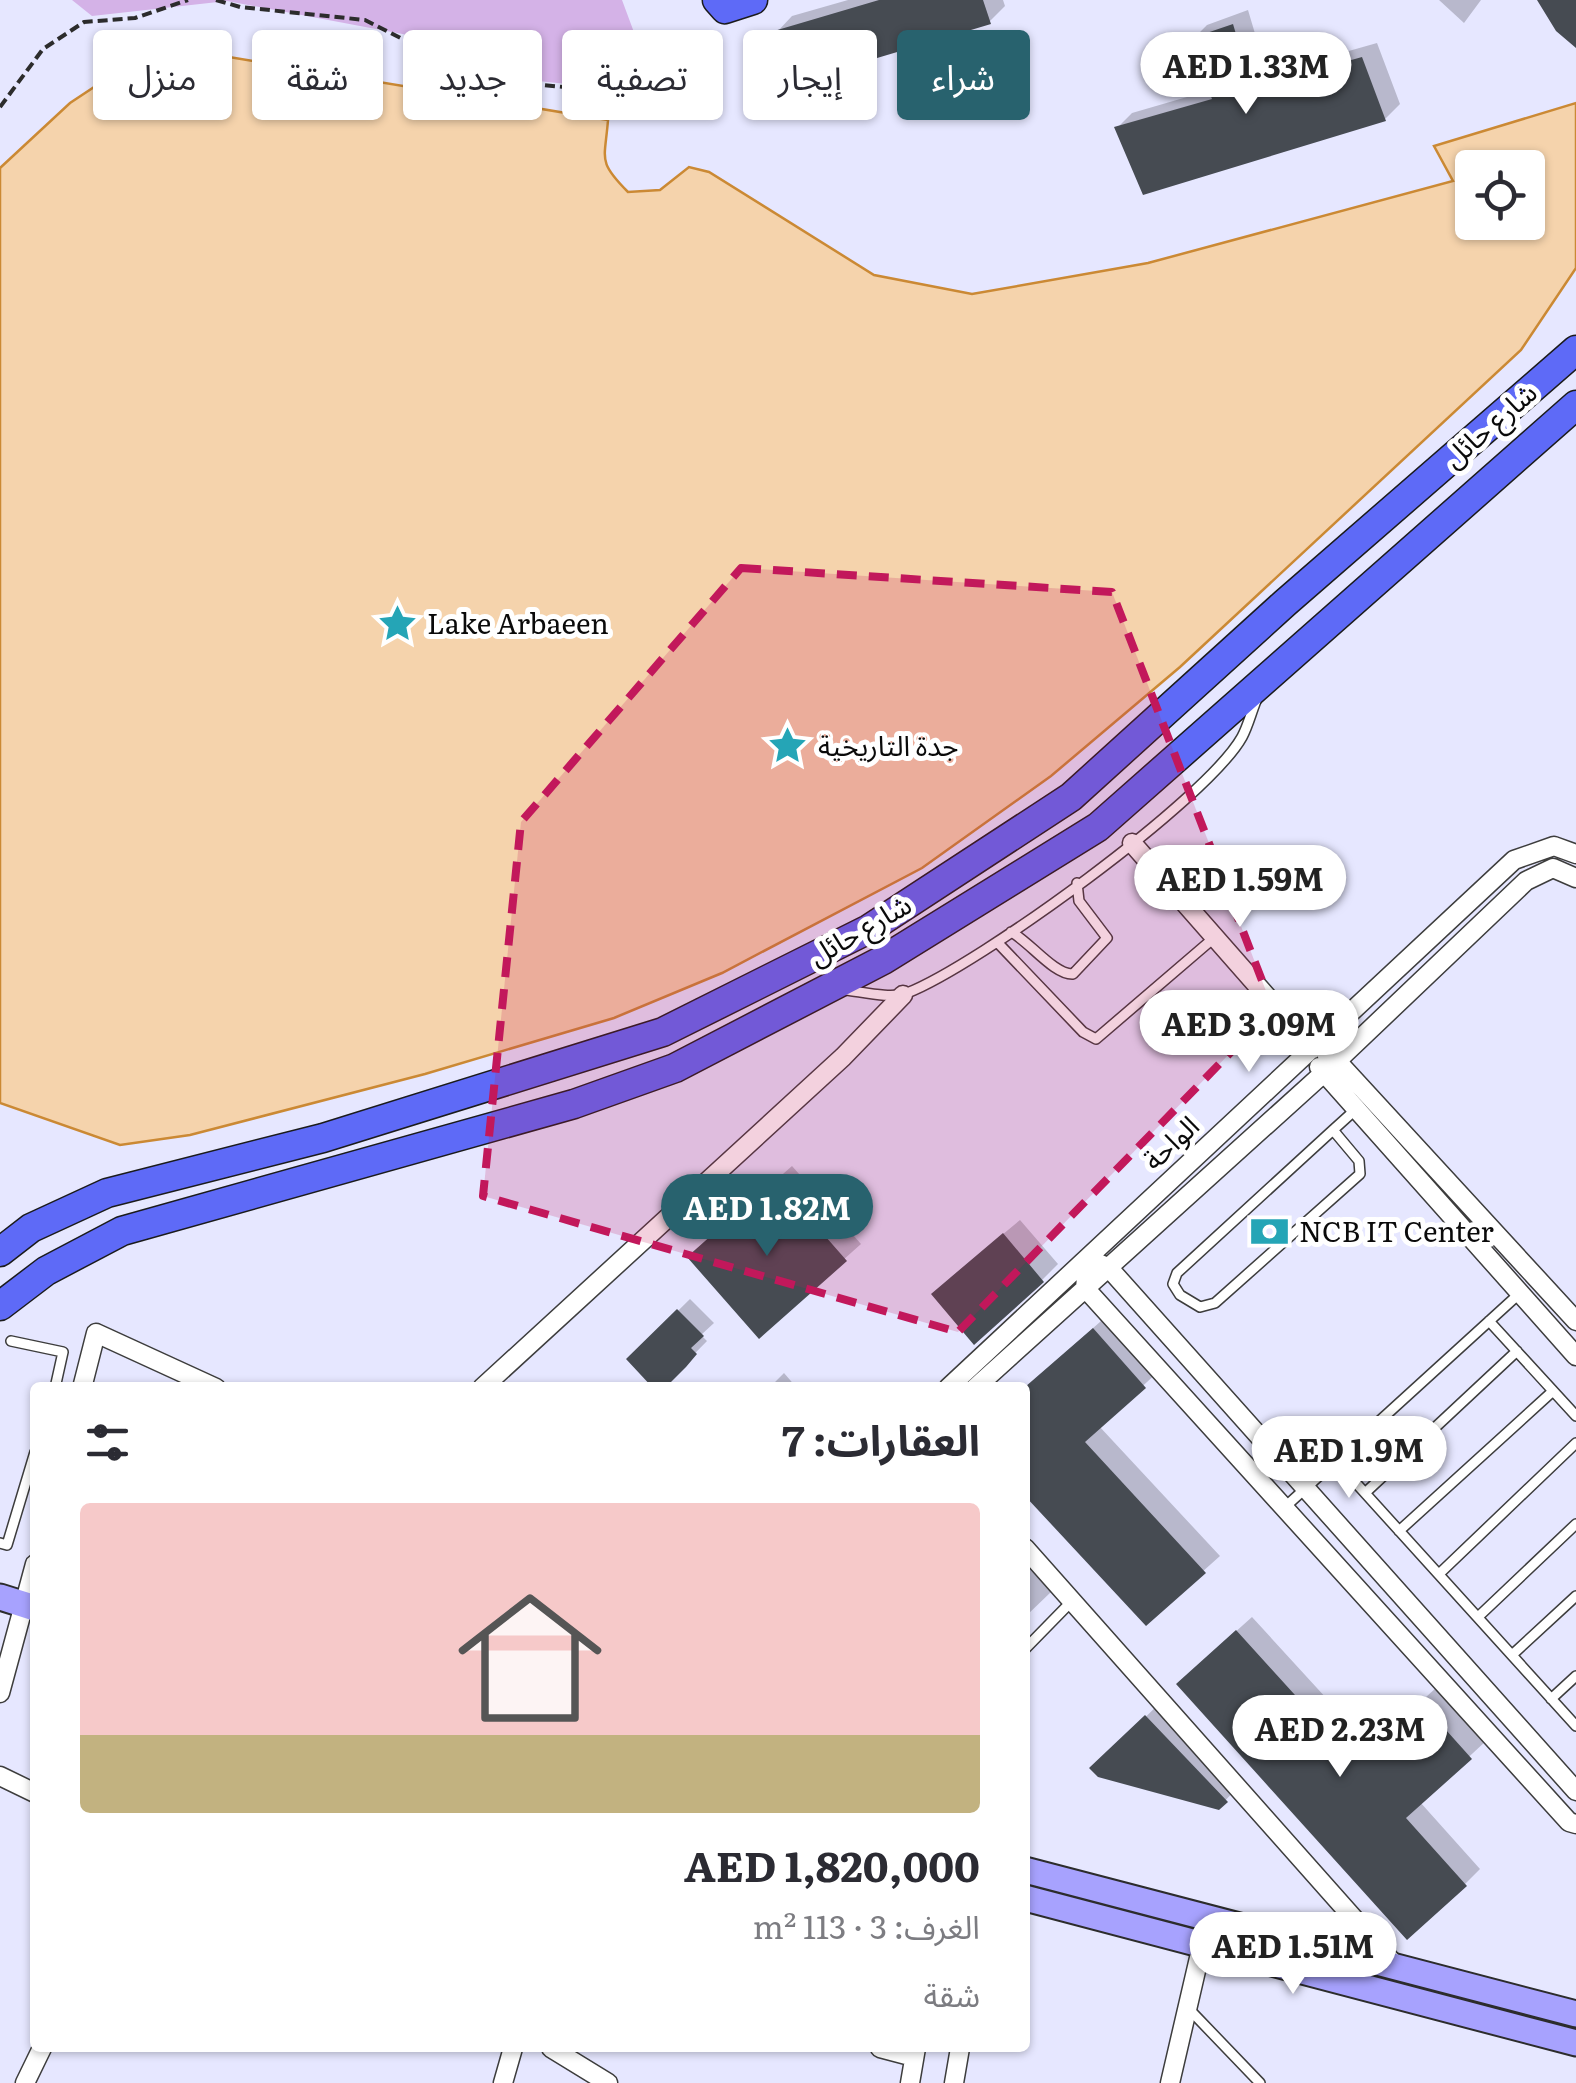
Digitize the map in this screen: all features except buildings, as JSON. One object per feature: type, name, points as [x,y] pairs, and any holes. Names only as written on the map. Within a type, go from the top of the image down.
[{"type":"main road","points":[[717,0],[725,8],[752,0]]},
{"type":"main road","name":"شارع حائل","points":[[0,1252],[31,1228],[107,1193],[323,1138],[663,1032],[869,929],[1071,797],[1285,603],[1576,350]]},
{"type":"main road","name":"شارع حائل","points":[[0,1306],[46,1271],[122,1231],[574,1104],[675,1068],[883,960],[1098,827],[1576,404]]},
{"type":"main road","points":[[1030,1871],[1576,2014]]},
{"type":"main road","points":[[1030,1899],[1576,2043]]},
{"type":"street","points":[[1132,843],[1312,1049],[1321,1075],[1576,1356]]},
{"type":"street","name":"الواحة","points":[[955,1382],[1514,860],[1554,846],[1576,854]]},
{"type":"street","name":"الواحة","points":[[982,1382],[1337,1061],[1526,882],[1553,868],[1576,878]]},
{"type":"street","points":[[489,1382],[843,1057],[903,995]]},
{"type":"street","points":[[1312,1049],[1337,1061],[1576,1321]]},
{"type":"street","points":[[1576,1791],[1108,1267],[1088,1259],[1086,1288],[1569,1822],[1576,1824]]},
{"type":"street","points":[[84,1382],[96,1333],[199,1382]]},
{"type":"street","points":[[1030,1554],[1396,1966]]},
{"type":"street","points":[[0,1694],[20,1603],[30,1577]]},
{"type":"street","points":[[0,1776],[30,1791]]},
{"type":"street","points":[[1170,2083],[1202,1945]]},
{"type":"street","points":[[26,2083],[40,2052]]},
{"type":"street","points":[[503,2083],[512,2052]]},
{"type":"street","points":[[558,2052],[608,2083]]},
{"type":"street","points":[[910,2083],[915,2052]]},
{"type":"street","points":[[954,2083],[959,2052]]},
{"type":"lane","points":[[828,989],[903,995],[997,942],[1132,843],[1210,775],[1242,739],[1262,685]]},
{"type":"lane","points":[[1011,932],[1029,941],[1062,972],[1073,974],[1107,938],[1079,901],[1076,884]]},
{"type":"lane","points":[[997,942],[1083,1032],[1096,1039],[1214,938]]},
{"type":"lane","points":[[1332,1130],[1359,1161],[1360,1174],[1215,1303],[1200,1308],[1180,1295],[1173,1284],[1176,1273],[1332,1130],[1354,1110]]},
{"type":"lane","points":[[1284,1507],[1520,1294]]},
{"type":"lane","points":[[1489,1321],[1576,1416]]},
{"type":"lane","points":[[11,1340],[62,1352],[55,1382]]},
{"type":"lane","points":[[1365,1493],[1517,1351]]},
{"type":"lane","points":[[1399,1531],[1553,1391]]},
{"type":"lane","points":[[1439,1574],[1576,1444]]},
{"type":"lane","points":[[1336,1461],[1576,1726]]},
{"type":"lane","points":[[0,1542],[7,1545],[30,1469]]},
{"type":"lane","points":[[1478,1617],[1576,1524]]},
{"type":"lane","points":[[1512,1655],[1576,1596]]},
{"type":"lane","points":[[1030,1644],[1072,1601]]},
{"type":"lane","points":[[1552,1699],[1576,1676]]},
{"type":"lane","points":[[1188,2008],[1260,2083]]},
{"type":"path","points":[[0,108],[42,49],[84,22],[135,18],[188,0]]},
{"type":"path","points":[[216,0],[240,7],[365,20],[482,78],[562,86]]},
{"type":"highlighted area","points":[[741,568],[1112,592],[1273,1009],[958,1332],[483,1196],[521,822]]},
{"type":"shaded area","points":[[72,0],[622,0],[633,30],[562,30],[562,84],[542,82],[542,30],[403,30],[403,34],[227,1],[92,16]]},
{"type":"shaded area","points":[[232,57],[252,61],[252,120],[383,120],[383,83],[403,86],[403,120],[542,120],[542,109],[562,112],[562,120],[608,120],[605,159],[611,173],[628,192],[660,190],[689,167],[709,172],[874,275],[972,294],[1148,263],[1453,181],[1434,146],[1576,103],[1576,268],[1521,350],[1180,667],[1051,776],[922,868],[722,973],[614,1018],[425,1074],[190,1135],[120,1145],[0,1103],[0,168],[70,103],[93,88],[93,120],[232,120]]},
{"type":"place","name":"Lake Arbaeen","points":[[397,624]]},
{"type":"place","name":"جدة التاريخية","points":[[788,746]]},
{"type":"place","name":"NCB IT Center","points":[[1269,1232]]}]
